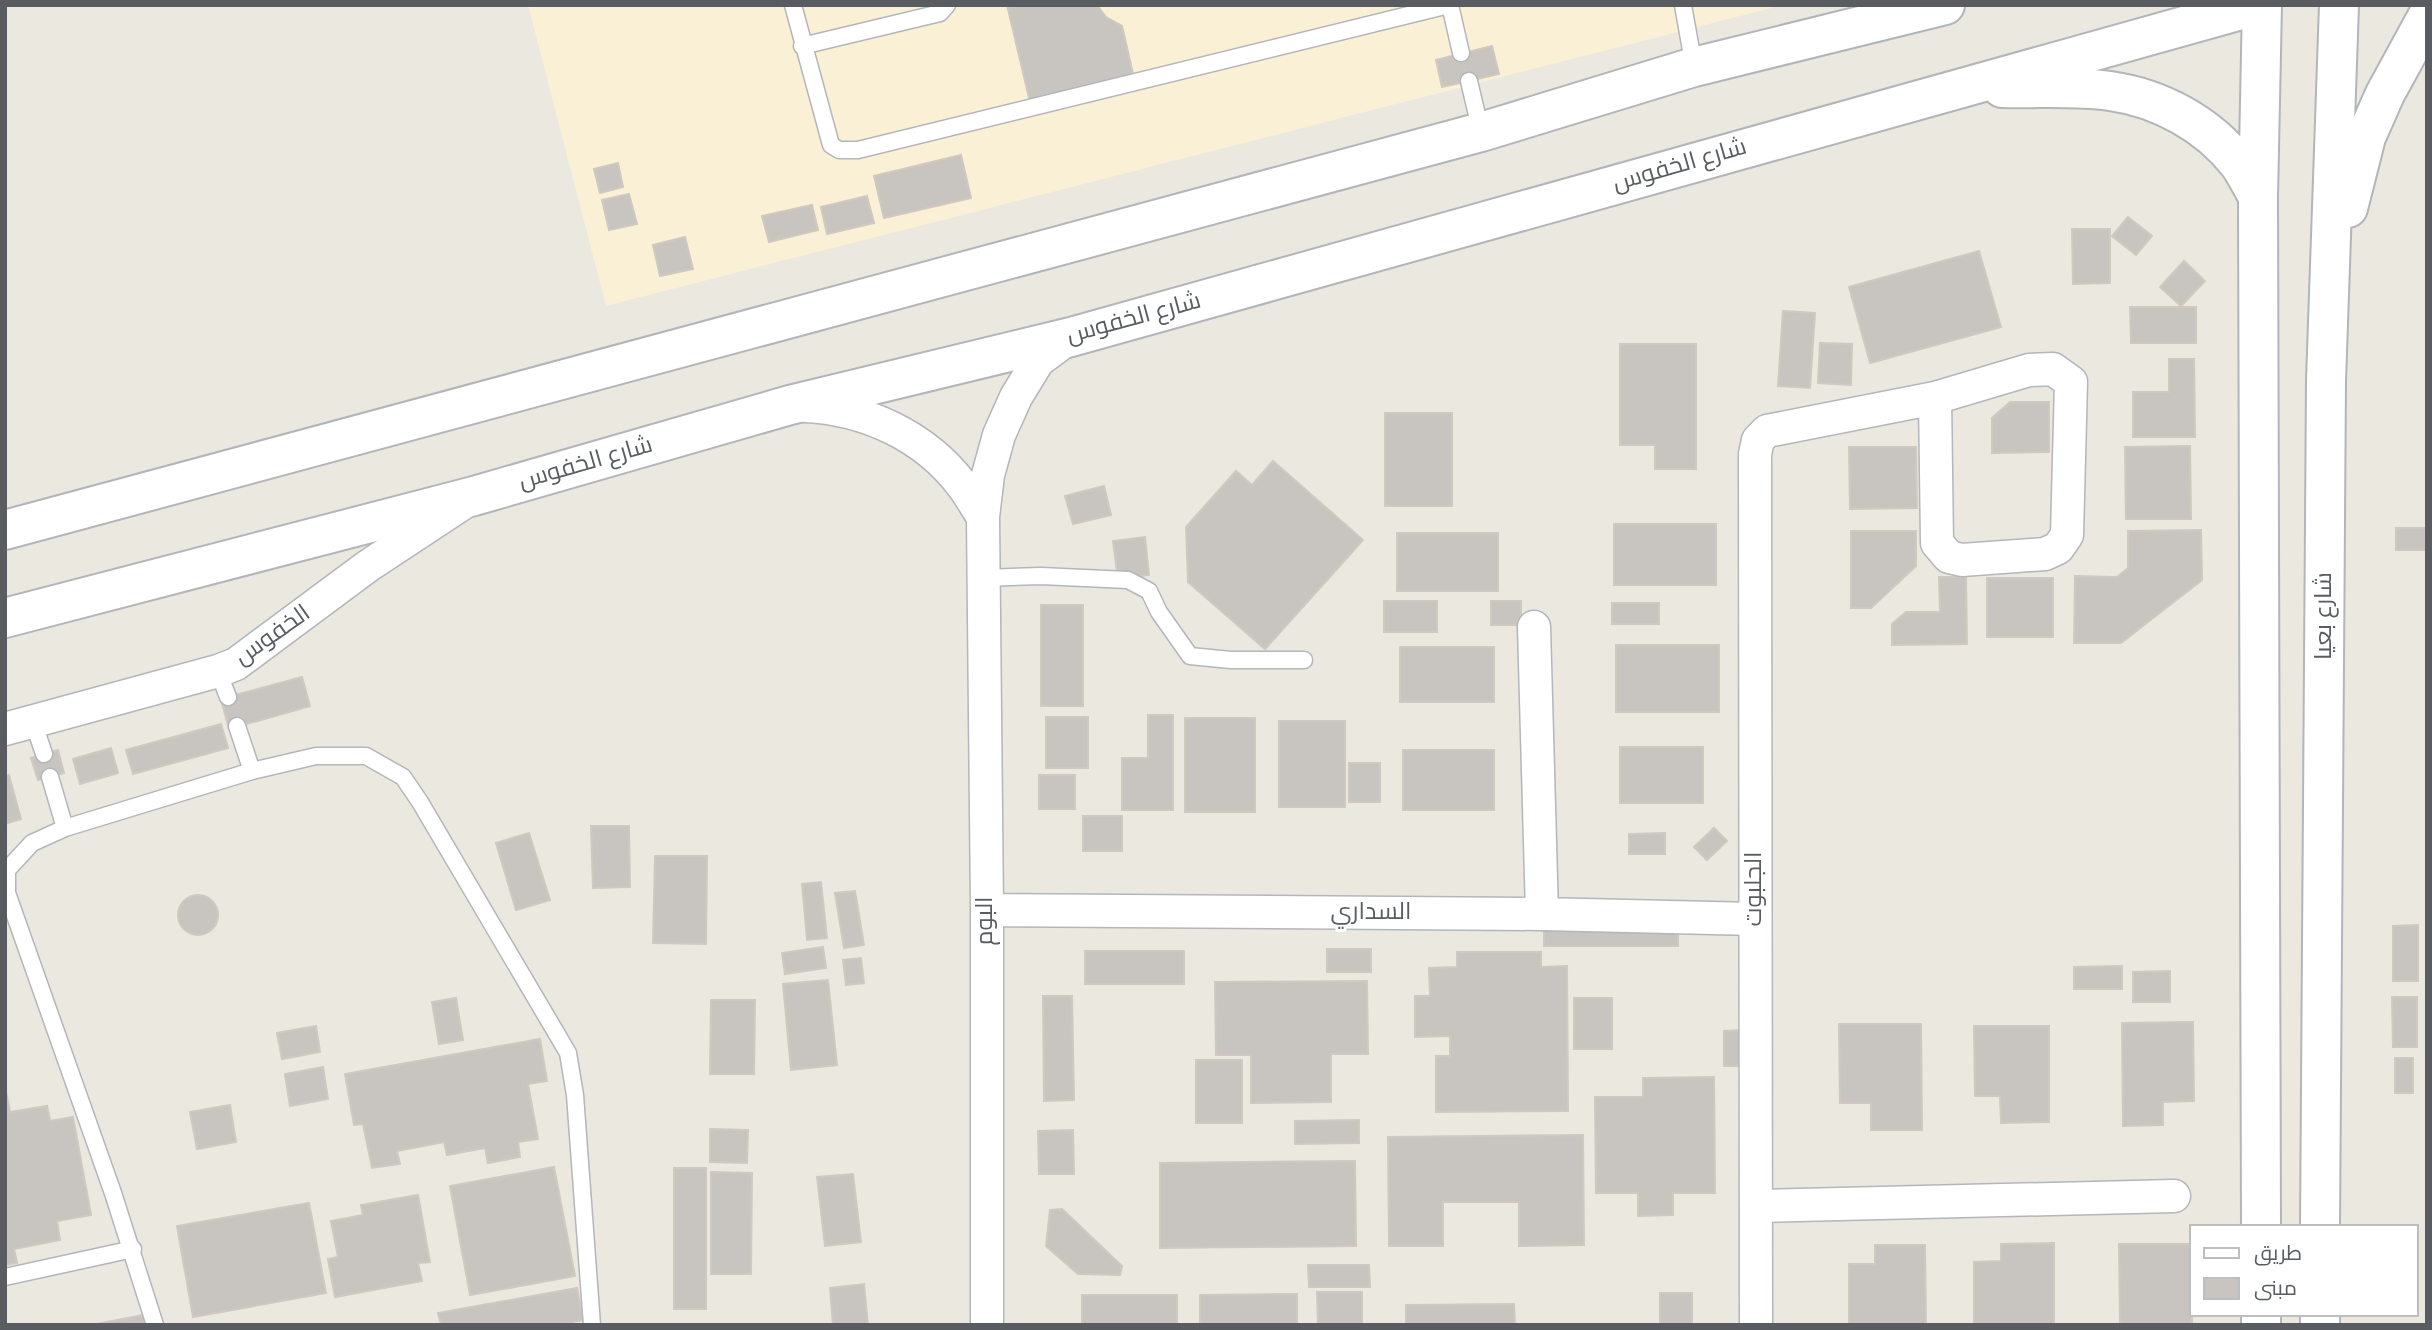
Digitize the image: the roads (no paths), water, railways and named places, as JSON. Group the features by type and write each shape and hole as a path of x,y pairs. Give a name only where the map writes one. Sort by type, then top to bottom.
{"street":[{"path":"5,530 1481,132 1694,67 1945,5"},
{"path":"2261,5 2258,197 2261,1225"},
{"name":"شارع الخفوس","path":"5,618 474,496 790,405 1071,337 2261,5"},
{"name":"شارع بعيا","path":"2320,1225 2326,381 2339,5"},
{"path":"2330,285 2366,137 2395,73 2427,17"},
{"path":"1958,88 2109,90 2146,99 2181,114 2213,136 2239,164 2258,197"},
{"name":"البوم","path":"987,1325 983,517 988,475 999,435 1016,397 1038,361 1071,337"},
{"path":"2053,369 2071,382 2067,535 2058,548 2045,554 1962,560 1949,557 1937,543 1934,398 2029,370 2053,369"},
{"name":"الجلبوت","path":"1756,1325 1755,454 1758,439 1766,430 1934,398"},
{"path":"790,405 829,407 867,416 903,432 934,455 962,484 983,517"},
{"name":"الخفوس","path":"19,725 223,684 236,664 368,566 474,496"},
{"path":"1534,627 1542,914"},
{"name":"السداري","path":"987,910 1542,914 1755,919"},
{"path":"1756,1206 2174,1196"}],"lane":[{"path":"793,5 831,145 839,150 858,150 1450,5 1461,53"},
{"path":"802,46 940,13 947,5"},
{"path":"1683,5 1694,67"},
{"path":"1469,81 1481,132"},
{"path":"983,578 1041,576 1128,580 1149,590 1159,612 1190,656 1231,660 1304,660"},
{"path":"19,725 44,754"},
{"path":"237,726 252,772"},
{"path":"155,1325 133,1249 7,893 7,870 32,843 65,828 252,772 316,756 366,756 402,777 420,802 568,1052 575,1095 593,1325"},
{"path":"50,777 65,828"},
{"path":"5,1277 133,1249"}]}
